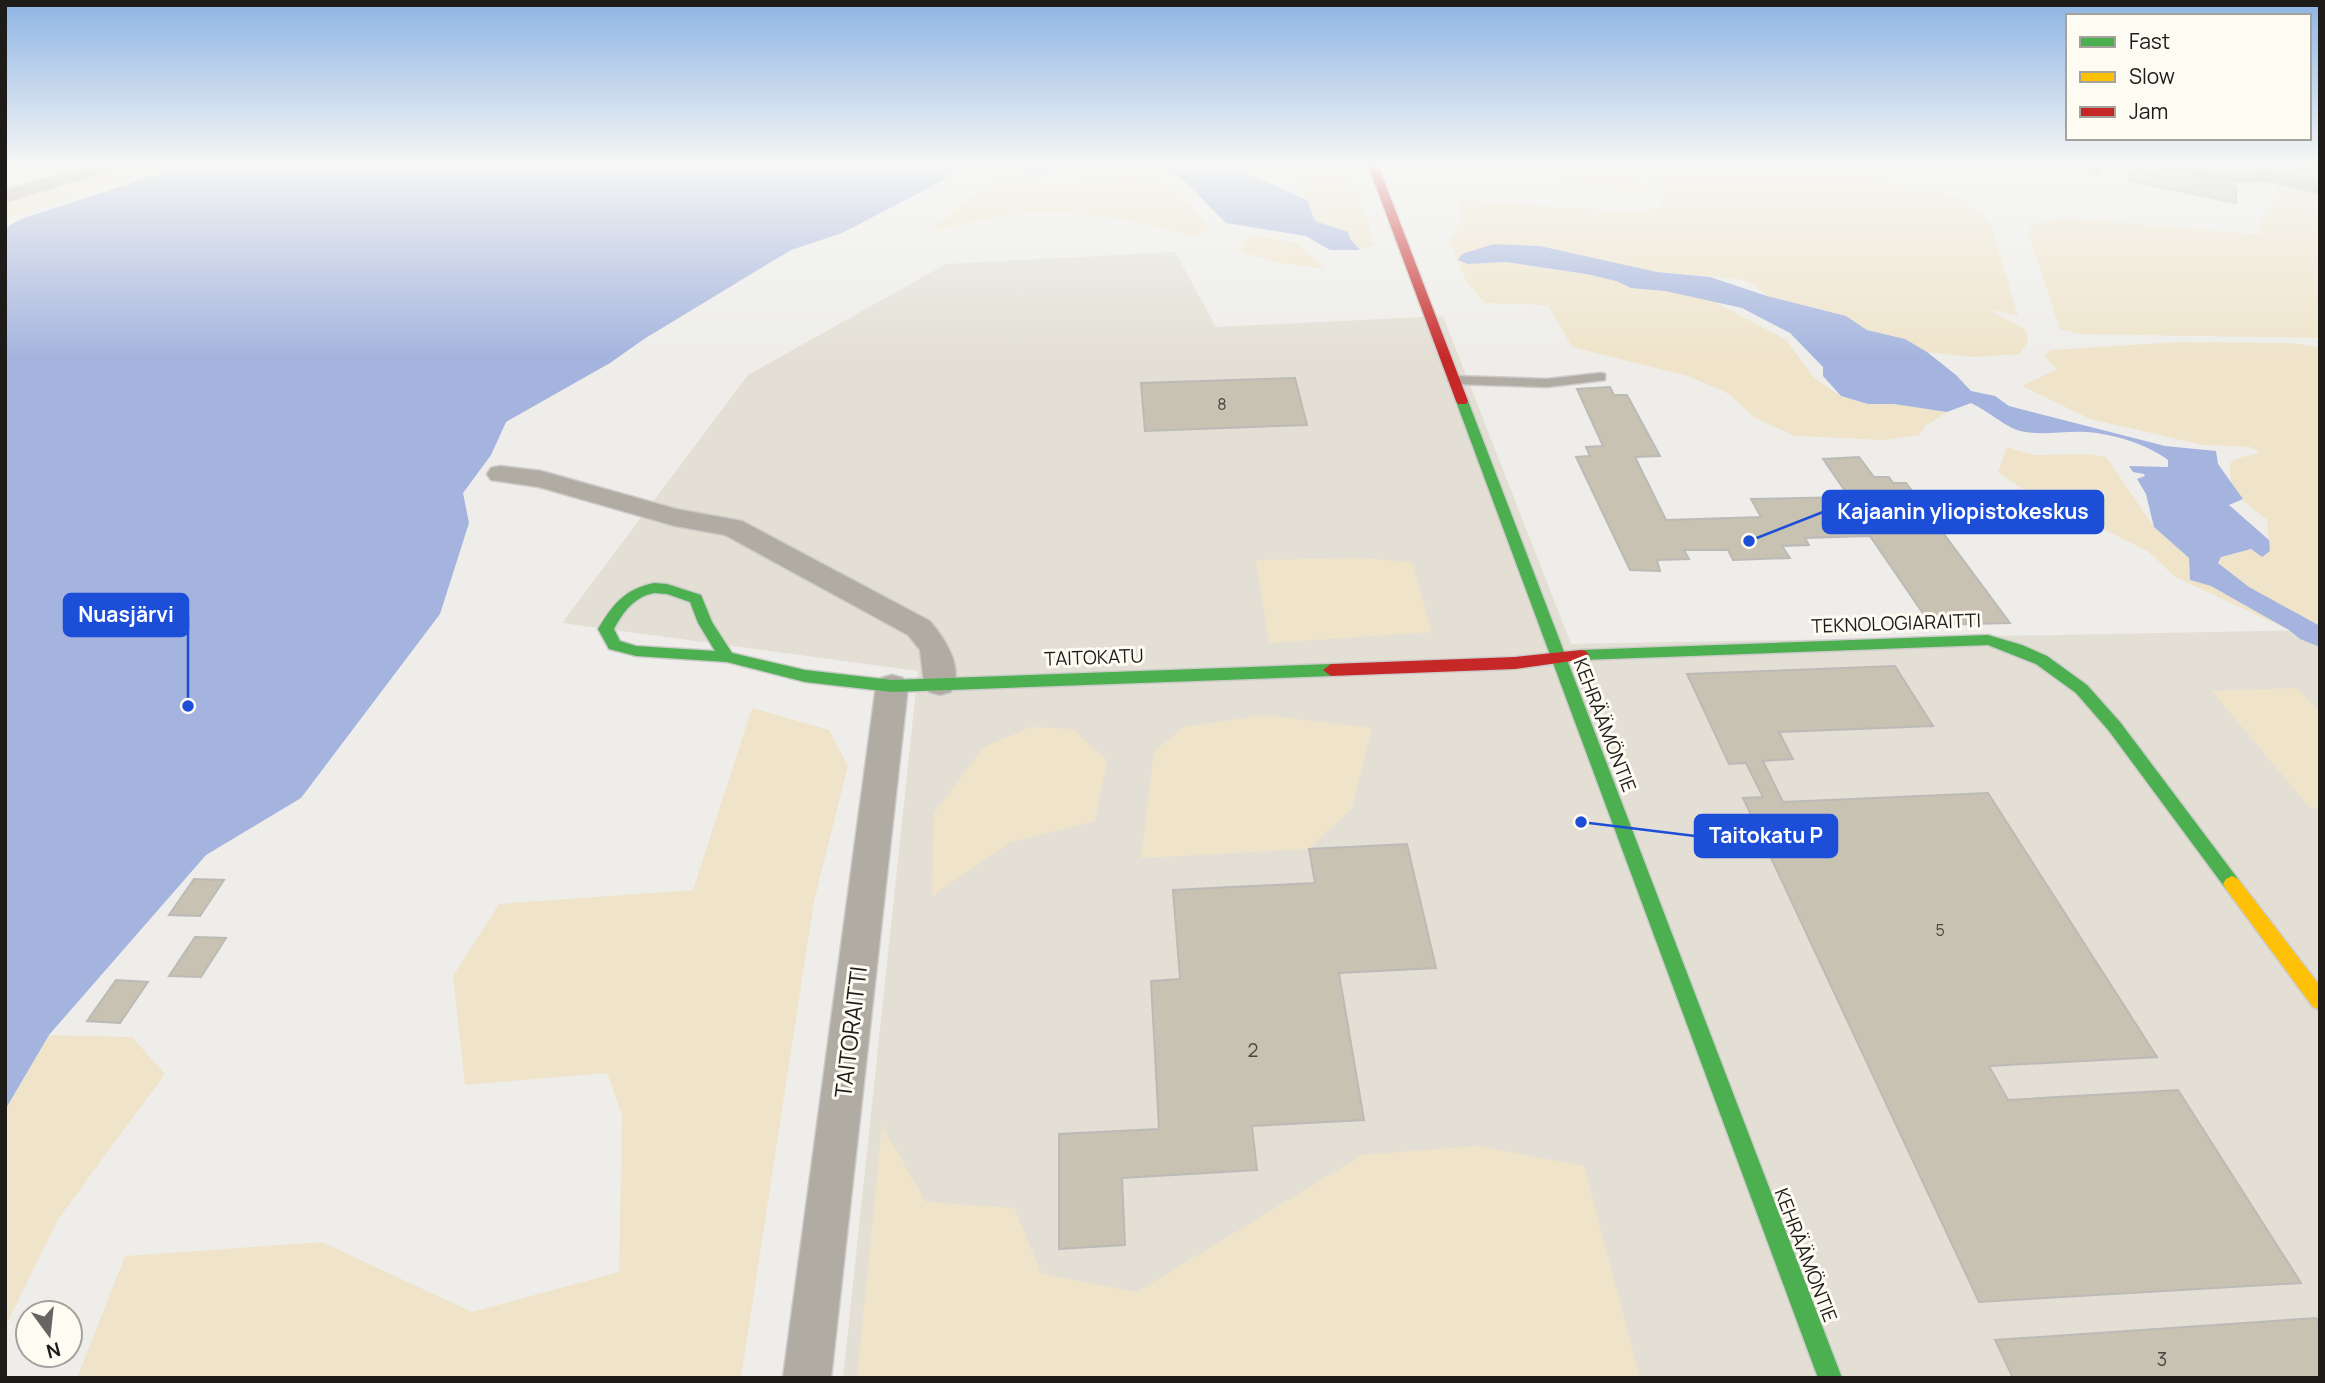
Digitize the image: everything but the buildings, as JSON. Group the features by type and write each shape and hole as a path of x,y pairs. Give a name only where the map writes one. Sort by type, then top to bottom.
{"street":[{"name":"KEHRÄÄMÖNTIE","path":"1397,230 1830,1378"},
{"path":"500,474 541,480 675,517 732,527 919,628 935,648 940,684"},
{"name":"TAITOKATU","path":"727,657 705,623 696,598 680,590 657,587 632,594 614,609 606,629 614,645 636,651 727,657 805,676 892,686 1515,663 1556,656"},
{"name":"TEKNOLOGIARAITTI","path":"1556,656 1988,640 2011,645 2039,656 2065,671 2092,697 2320,1002"},
{"name":"TAITORAITTI","path":"807,1378 892,686"}],"lane":[{"path":"1453,380 1601,377"}],"shaded area":[{"path":"1166,230 1209,230 1193,236"},
{"path":"1341,230 1370,230 1375,245 1360,250 1350,239 1348,232"},
{"path":"1456,230 1992,230 2018,316 1988,309 2026,330 2028,342 2019,354 1972,357 1927,352 1905,339 1867,330 1846,316 1767,296 1754,285 1740,279 1657,272 1540,246 1494,244 1468,264 1506,262 1586,274 1616,281 1631,288 1711,300 1786,340 1814,378 1841,396 1868,404 1894,404 1947,412 1925,426 1920,435 1884,440 1795,436 1755,418 1729,394 1688,376 1572,347 1548,305 1485,303 1466,281 1450,242"},
{"path":"2030,230 2201,230 2265,235 2258,230 2320,230 2320,338 2081,334 2060,329 2028,233"},
{"path":"1248,234 1297,243 1325,269 1276,263 1241,251"},
{"path":"1175,252 1216,327 1443,316 1571,644 2320,630 2320,1378 843,1378 918,671 562,623 748,375 946,264"},
{"path":"2177,342 2292,343 2320,347 2320,626 2249,587 2218,563 2221,557 2251,549 2262,557 2270,551 2267,520 2235,490 2230,474 2230,463 2237,458 2260,453 2250,447 2203,445 2090,419 2022,386 2057,369 2045,357 2050,350"},
{"path":"2007,447 2033,455 2087,454 2106,457 2154,527 2189,558 2190,580 2211,586 2289,630 2175,577 2149,552 2105,530 2062,516 1998,472"},
{"path":"1362,558 1412,562 1432,632 1269,643 1256,560"},
{"path":"2297,688 2320,713 2320,808 2310,808 2212,691"},
{"path":"752,708 829,730 848,766 814,901 741,1378 77,1378 81,1369 84,1369 84,1360 125,1256 322,1242 472,1312 619,1272 622,1115 607,1073 465,1085 453,976 499,904 693,890"},
{"path":"1263,715 1372,728 1352,808 1309,849 1141,858 1154,751 1184,727"},
{"path":"1031,727 1073,729 1107,761 1095,821 1011,842 932,896 934,813 984,747"},
{"path":"49,1035 132,1037 165,1074 59,1218 19,1299 14,1299 14,1309 5,1327 5,1110"},
{"path":"882,1126 926,1202 1014,1208 1042,1274 1137,1292 1362,1155 1478,1146 1584,1166 1640,1378 857,1378"}],"water":[{"path":"5,230 849,230 791,250 644,339 610,363 506,422 491,455 463,493 469,523 440,614 301,798 206,855 49,1035 5,1110"},
{"path":"1266,230 1341,230 1348,232 1350,239 1360,250 1330,250 1306,236"},
{"path":"1494,244 1540,246 1657,272 1710,277 1767,296 1846,316 1867,330 1905,339 1927,352 1971,391 1995,396 2009,406 2165,446 2216,451 2218,464 2243,499 2229,505 2269,540 2270,551 2262,557 2251,549 2221,557 2218,563 2249,587 2320,626 2320,647 2300,639 2289,630 2211,586 2190,580 2189,558 2154,527 2146,494 2137,479 2145,476 2133,472 2129,466 2168,467 2168,460 2150,449 2097,433 2034,433 2017,430 1971,403 1947,412 1894,404 1868,404 1841,396 1823,376 1823,367 1790,333 1742,308 1665,291 1631,288 1616,281 1586,274 1506,262 1468,264 1458,260 1462,254"}],"traffic: fast":[{"path":"1462,401 1830,1378"},
{"path":"727,657 705,623 696,599 667,589 654,588 632,595 623,603 606,629 614,645 636,651 727,657 805,676 892,686 1331,670"},
{"path":"1581,655 1988,640 2017,649 2042,660 2082,689 2115,727 2232,884"}],"traffic: slow":[{"path":"2232,884 2320,1001"}],"traffic: jam":[{"path":"1397,230 1462,401"},
{"path":"1331,670 1515,663 1581,655"}],"place":[{"name":"Kajaanin yliopistokeskus","path":"1749,541"},
{"name":"Nuasjärvi","path":"188,706"},
{"name":"Taitokatu P","path":"1581,822"}]}
